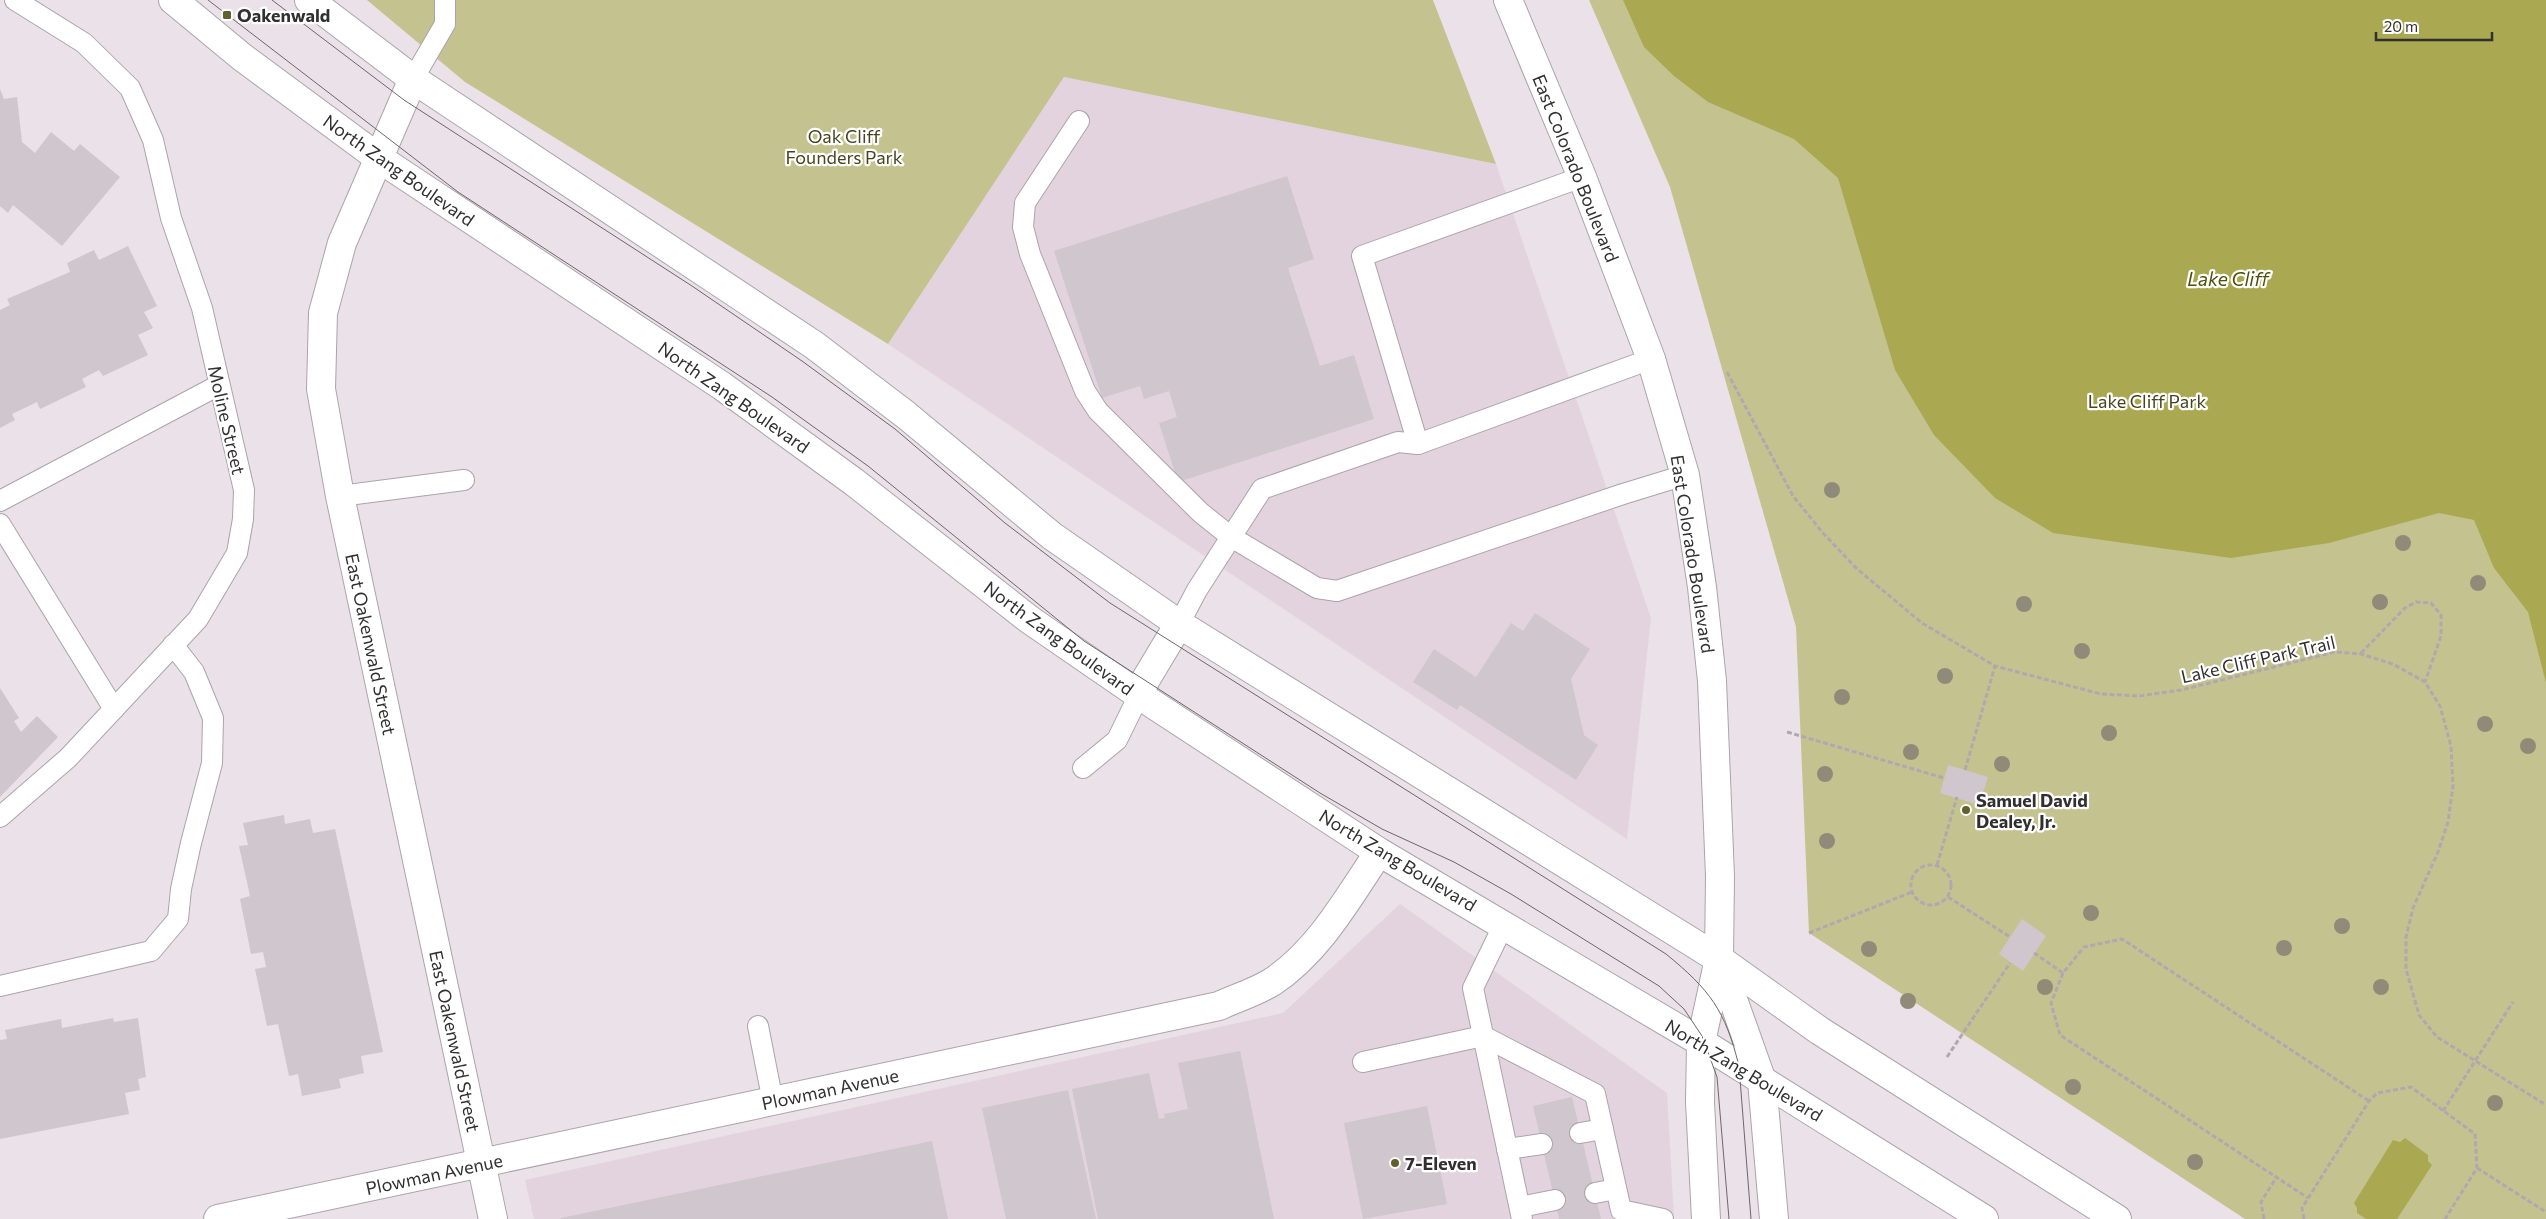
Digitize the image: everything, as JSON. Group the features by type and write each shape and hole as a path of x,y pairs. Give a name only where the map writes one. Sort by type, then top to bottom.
{"main road":[{"name":"North Zang Boulevard","path":"173,0 242,57 380,160 722,386 854,482 1030,620 1139,695 1379,852 1504,924 1701,1042 1984,1219"},
{"path":"309,0 413,79 814,345 906,415 1052,536 1179,624 1719,959 1820,1031 2117,1219"},
{"name":"East Colorado Boulevard","path":"1508,0 1582,176 1651,359 1685,475 1702,587 1712,681 1720,876 1719,959 1701,1042 1700,1102 1705,1219"},
{"name":"East Oakenwald Street","path":"413,79 380,160 342,243 323,313 321,389 340,496 493,1219"},
{"path":"1139,695 1146,679 1179,624"},
{"name":"Plowman Avenue","path":"218,1219 1219,1006 1271,982 1301,958 1327,928 1379,852"},
{"name":"East Colorado Boulevard","path":"1719,959 1762,1081 1774,1219"}],"lane":[{"name":"Moline Street","path":"0,817 68,758 198,619 237,553 243,519 244,490 202,308 171,218 153,140 130,88 84,43 15,0"},
{"path":"413,79 446,24 444,0"},
{"path":"1079,121 1025,203 1024,226 1030,254 1085,391 1098,411 1201,513 1231,537 1317,588 1337,591 1622,494 1685,475"},
{"path":"1418,444 1362,256 1582,176"},
{"path":"1179,624 1262,489 1398,442 1418,444 1651,359"},
{"path":"0,501 219,385"},
{"path":"340,496 464,480"},
{"path":"0,524 114,709"},
{"path":"0,986 151,951 178,919 181,889 191,843 212,763 214,718 194,672 174,645"},
{"path":"1083,768 1117,740 1139,695"},
{"path":"1504,924 1473,988 1521,1213 1555,1200"},
{"path":"758,1026 773,1102"},
{"path":"1363,1062 1483,1036 1595,1094 1616,1189 1619,1214 1663,1219"},
{"path":"1580,1133 1603,1129"},
{"path":"1507,1149 1542,1144"},
{"path":"1595,1193 1616,1189"}],"path":[{"name":"Lake Cliff Park Trail","path":"1728,372 1794,496 1823,533 1856,568 1922,623 1995,666 2101,694 2139,696 2181,690 2334,652 2360,654 2393,664 2425,682 2440,706 2451,746 2454,786 2448,822 2438,852 2413,908 2406,936 2406,969 2420,1015 2438,1037 2546,1105"},
{"path":"2360,654 2405,608 2416,602 2431,603 2441,615 2441,636 2425,682"},
{"path":"1965,770 1995,666"},
{"path":"1787,732 1944,778"},
{"path":"1937,865 1957,798"},
{"path":"1937,865 1948,873 1952,884 1948,897 1944,901 1932,906 1920,902 1912,892 1911,880 1918,869 1937,865"},
{"path":"1809,933 1912,892"},
{"path":"1948,897 2010,938"},
{"path":"2308,1198 2060,1035 2051,1003 2063,972 2084,947 2122,939 2369,1101"},
{"path":"2034,953 2063,972"},
{"path":"1946,1057 2010,963"},
{"path":"2443,1111 2513,1002"},
{"path":"2304,1219 2302,1208 2369,1101 2377,1093 2411,1088 2475,1134 2477,1168 2445,1219"},
{"path":"2477,1168 2546,1212"},
{"path":"2264,1219 2261,1202 2276,1178"}],"shaded area":[{"path":"1064,77 1496,164 1651,618 1627,839 888,344"},
{"path":"1400,904 1667,1093 1674,1219 534,1219 525,1180 1283,1013"}],"green space":[{"name":"Oak Cliff Founders Park","path":"367,0 1433,0 1496,164 1064,77 888,344 465,82"},
{"name":"Lake Cliff Park","path":"1589,0 2546,0 2546,1219 2245,1219 1809,933 1796,627 1670,187"}],"water":[{"name":"Lake Cliff","path":"1623,0 2546,0 2546,683 2528,612 2494,568 2474,520 2439,513 2329,543 2231,558 2053,533 1995,498 1934,435 1895,370 1838,178 1794,139 1708,102 1674,76 1644,47"},
{"path":"2405,1138 2428,1155 2428,1161 2432,1165 2397,1219 2366,1219 2357,1213 2354,1203 2393,1140 2400,1142"}],"building":[{"path":"0,89 4,99 17,97 22,142 35,153 51,132 74,151 80,144 120,177 62,246 13,205 8,213 0,206"},
{"path":"1287,176 1314,259 1288,268 1320,366 1354,355 1374,419 1178,482 1159,423 1177,417 1169,391 1144,399 1140,386 1102,398 1054,251"},
{"path":"128,246 157,306 144,312 153,328 138,335 148,355 103,376 99,370 82,379 86,387 40,409 37,402 12,414 15,420 0,428 0,310 10,305 7,299 70,272 67,263 94,250 99,260"},
{"path":"1535,613 1590,649 1571,679 1584,735 1598,745 1576,780 1460,705 1457,710 1413,682 1434,649 1476,677 1511,623 1523,631"},
{"path":"0,688 19,718 14,721 21,732 37,716 58,737 0,797"},
{"path":"1948,765 1988,777 1979,805 1940,793"},
{"path":"284,815 285,824 310,819 313,833 335,829 383,1052 361,1056 364,1073 339,1079 341,1088 302,1096 298,1074 289,1076 278,1024 267,1026 255,969 266,967 263,952 251,954 240,899 250,896 239,846 248,845 243,823"},
{"path":"2022,919 2046,936 2023,971 1999,954"},
{"path":"113,1018 114,1022 138,1018 146,1077 138,1079 140,1090 125,1093 129,1114 0,1139 0,1040 7,1039 5,1030 61,1019 62,1028"},
{"path":"1240,1051 1274,1219 1098,1219 1072,1089 1149,1073 1159,1119 1165,1118 1164,1114 1188,1109 1178,1063"},
{"path":"1068,1090 1096,1219 1006,1219 982,1108"},
{"path":"1572,1097 1601,1219 1559,1219 1533,1106"},
{"name":"7-Eleven","path":"1427,1106 1447,1204 1363,1219 1344,1123"},
{"path":"932,1141 948,1219 561,1219 561,1218"}],"tram line":[{"path":"208,0 458,192 772,397 868,466 1084,641 1320,793 1382,829 1454,862 1511,894 1659,986 1684,1009 1702,1036 1717,1077 1729,1219"},
{"path":"272,0 404,100 692,286 802,361 895,429 1005,523 1110,603 1666,954 1694,979 1714,1002 1734,1047 1739,1066 1751,1219"}],"place":[{"name":"Oakenwald","path":"227,15"},
{"name":"Samuel David Dealey, Jr.","path":"1966,810"},
{"name":"7-Eleven","path":"1395,1163"}]}
